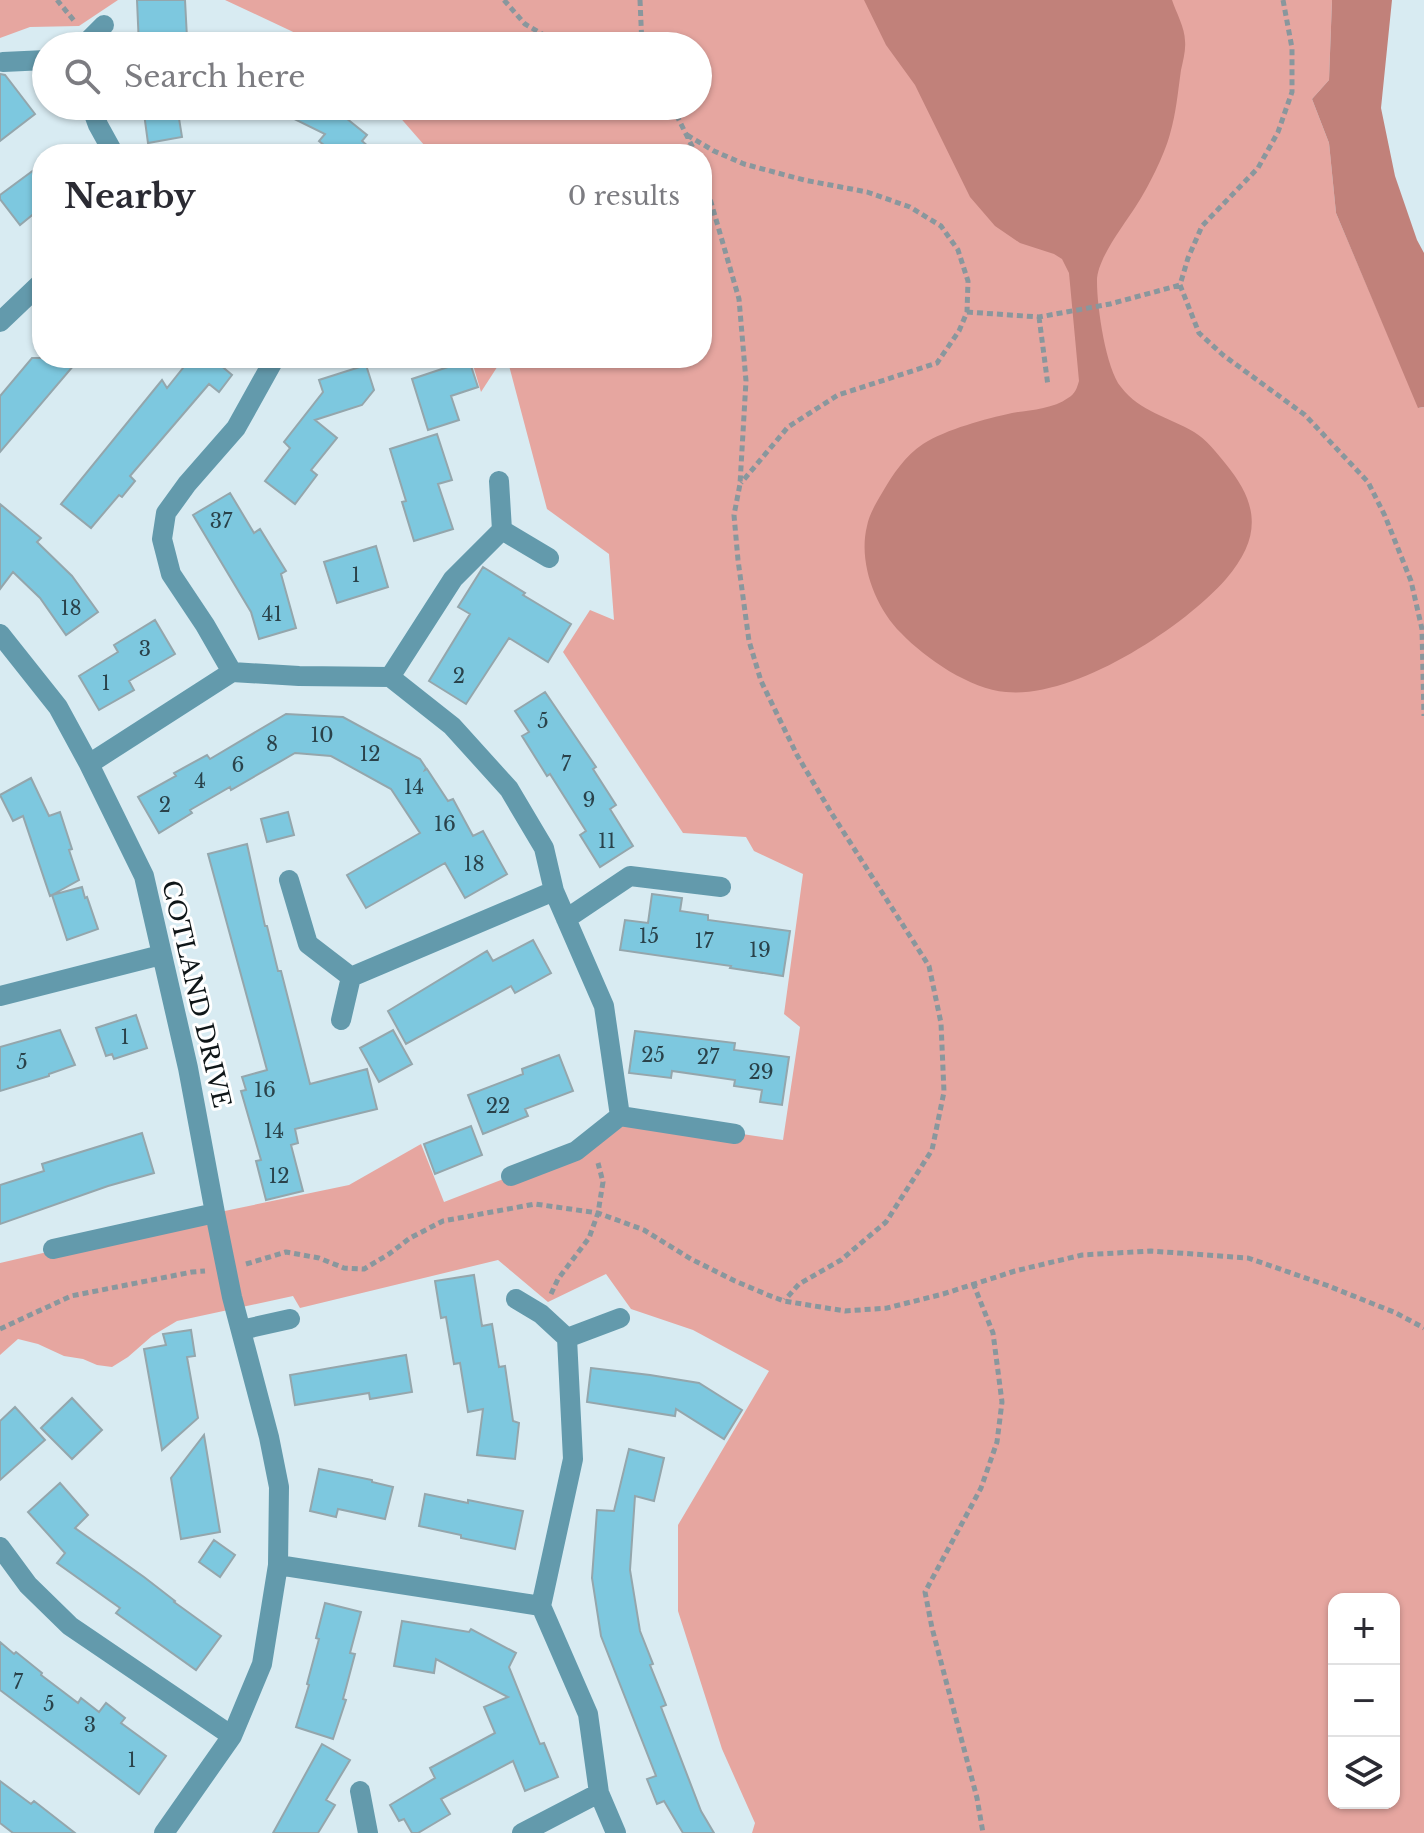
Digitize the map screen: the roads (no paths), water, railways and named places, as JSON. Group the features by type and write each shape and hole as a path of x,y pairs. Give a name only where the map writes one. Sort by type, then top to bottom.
{"street":[{"path":"97,32 104,25"},
{"path":"3,62 32,61"},
{"path":"96,120 108,144"},
{"path":"0,322 32,292"},
{"path":"232,672 171,574 162,539 166,513 236,428 269,368"},
{"path":"390,677 453,579 502,530 499,481"},
{"path":"502,530 549,558"},
{"name":"COTLAND DRIVE","path":"0,634 58,707 144,876 188,1068 232,1297 279,1487 278,1565 262,1664 232,1736 164,1833"},
{"path":"89,764 232,672 390,677 452,726 509,789 544,848 554,891 604,1006 620,1116"},
{"path":"566,919 630,876 721,887"},
{"path":"289,880 308,944 351,977"},
{"path":"351,977 554,891"},
{"path":"0,996 161,955"},
{"path":"341,1020 351,977"},
{"path":"511,1176 584,1145 620,1116 735,1134"},
{"path":"53,1249 215,1213"},
{"path":"516,1299 541,1314 567,1338 573,1459 541,1606 588,1714 599,1793 616,1833"},
{"path":"567,1338 620,1318"},
{"path":"241,1330 290,1319"},
{"path":"0,1547 28,1585 70,1626 232,1736"},
{"path":"278,1565 541,1606"},
{"path":"360,1791 368,1833"},
{"path":"522,1833 599,1793"}]}
